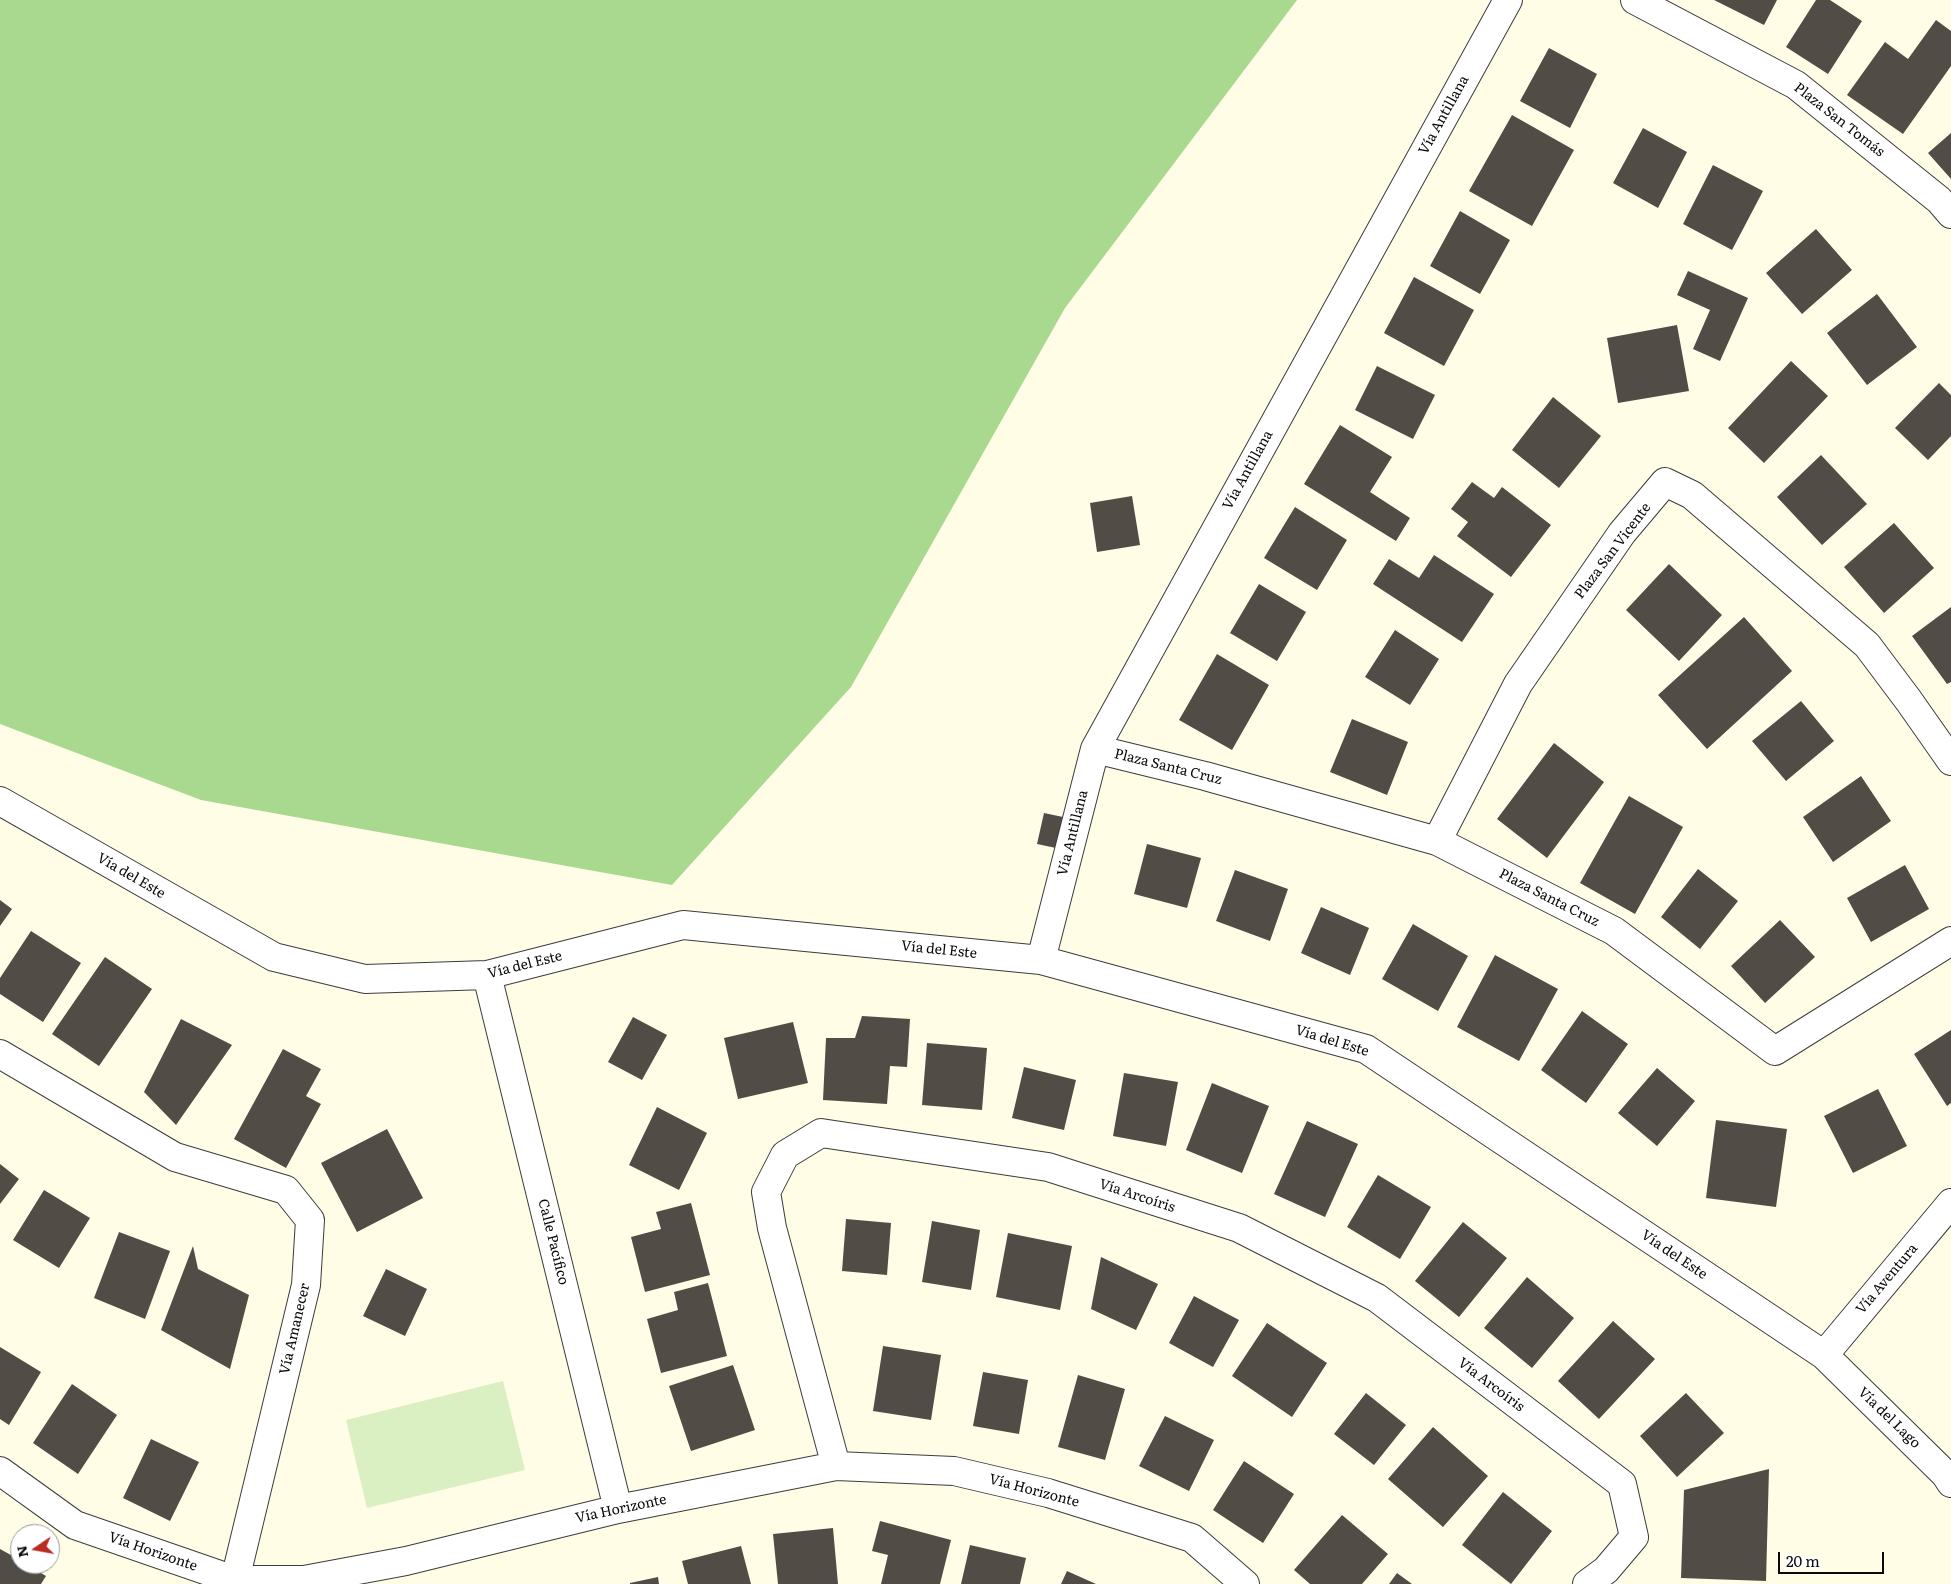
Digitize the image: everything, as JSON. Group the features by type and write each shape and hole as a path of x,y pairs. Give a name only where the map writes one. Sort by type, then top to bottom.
{"street":[{"name":"Vía Antillana","path":"1041,960 1095,748 1508,0"},
{"name":"Plaza San Tomás","path":"1635,0 1796,85 1939,200 1951,214"},
{"name":"Plaza San Vicente","path":"1437,841 1518,684 1622,533 1665,482 1692,495 1867,645 1951,761"},
{"name":"Plaza Santa Cruz","path":"1095,748 1204,776 1437,841 1614,931 1775,1051 1951,942"},
{"name":"Vía del Este","path":"0,801 274,957 365,979 487,975 683,924 1041,960 1366,1049 1824,1355"},
{"name":"Calle Pacífico","path":"487,975 618,1509"},
{"name":"Vía Amanecer","path":"0,1054 175,1157 286,1190 310,1220 306,1285 234,1582"},
{"name":"Vía Arcoíris","path":"836,1466 772,1228 766,1192 784,1155 821,1133 1048,1167 1239,1228 1377,1298 1622,1484 1634,1537 1606,1570 1588,1584"},
{"name":"Vía Aventura","path":"1824,1355 1951,1203"},
{"name":"Vía del Lago","path":"1824,1355 1945,1474 1951,1483"},
{"name":"Vía Horizonte","path":"0,1472 75,1525 234,1582 304,1580 406,1561 618,1509 836,1466 954,1470 1048,1493 1192,1538 1245,1584"}],"green space":[{"path":"0,0 1297,0 1065,308 851,687 672,885 201,800 0,724"},
{"path":"503,1381 525,1470 367,1508 346,1420"}],"building":[{"path":"1714,0 1777,0 1764,25"},
{"path":"1816,0 1830,0 1862,21 1828,74 1786,47"},
{"path":"1936,20 1951,31 1951,66 1903,134 1847,95 1885,42 1908,59"},
{"path":"1549,48 1597,74 1570,128 1520,101"},
{"path":"1512,115 1574,150 1532,226 1469,191"},
{"path":"1643,128 1687,152 1658,208 1613,183"},
{"path":"1951,133 1951,179 1928,153"},
{"path":"1713,165 1763,191 1732,250 1683,224"},
{"path":"1460,211 1510,240 1480,294 1430,266"},
{"path":"1816,229 1852,270 1802,314 1766,273"},
{"path":"1688,271 1748,298 1720,361 1693,349 1710,310 1677,295"},
{"path":"1414,277 1474,310 1444,366 1384,333"},
{"path":"1877,294 1917,347 1867,385 1827,333"},
{"path":"1677,325 1689,391 1618,403 1607,338"},
{"path":"1791,361 1828,396 1764,463 1728,428"},
{"path":"1377,366 1435,395 1413,439 1355,410"},
{"path":"1939,383 1951,395 1951,436 1928,460 1895,428"},
{"path":"1553,397 1601,436 1559,488 1512,450"},
{"path":"1340,425 1392,457 1370,492 1410,518 1396,541 1304,484"},
{"path":"1821,455 1867,504 1822,545 1777,497"},
{"path":"1472,482 1494,498 1502,487 1551,525 1511,577 1457,536 1468,522 1451,509"},
{"path":"1132,496 1140,545 1097,552 1090,503"},
{"path":"1295,507 1347,540 1317,590 1264,558"},
{"path":"1894,523 1934,568 1884,613 1844,567"},
{"path":"1434,555 1494,594 1462,642 1373,584 1389,559 1419,578"},
{"path":"1669,564 1722,615 1679,661 1626,610"},
{"path":"1259,584 1306,612 1277,661 1230,633"},
{"path":"1951,607 1951,682 1947,684 1912,636"},
{"path":"1744,617 1792,671 1707,749 1658,695"},
{"path":"1395,630 1439,659 1410,705 1365,677"},
{"path":"1217,654 1269,685 1232,750 1179,720"},
{"path":"1801,701 1834,741 1786,781 1752,741"},
{"path":"1352,719 1408,742 1387,795 1330,772"},
{"path":"1554,743 1604,782 1547,858 1497,819"},
{"path":"1861,776 1891,821 1833,862 1803,817"},
{"path":"1629,796 1683,827 1635,914 1580,883"},
{"path":"1044,813 1063,817 1056,848 1037,844"},
{"path":"1147,844 1201,858 1187,908 1134,894"},
{"path":"1905,865 1929,909 1871,942 1847,898"},
{"path":"1698,869 1738,901 1700,949 1661,917"},
{"path":"1235,870 1288,889 1270,941 1216,921"},
{"path":"0,900 12,909 0,926"},
{"path":"1321,907 1369,928 1350,975 1301,953"},
{"path":"1780,920 1815,957 1765,1003 1731,966"},
{"path":"1413,924 1468,956 1438,1011 1382,979"},
{"path":"31,931 81,963 43,1022 0,994 0,978"},
{"path":"1495,955 1558,989 1519,1061 1457,1027"},
{"path":"105,957 152,989 99,1066 52,1034"},
{"path":"1582,1011 1628,1044 1586,1103 1541,1070"},
{"path":"862,1016 910,1019 907,1067 890,1066 887,1104 823,1100 826,1038 855,1038"},
{"path":"633,1017 667,1035 642,1080 608,1062"},
{"path":"181,1019 232,1045 176,1125 144,1092"},
{"path":"793,1022 808,1083 738,1099 724,1038"},
{"path":"1951,1030 1951,1103 1947,1106 1914,1054"},
{"path":"927,1043 987,1048 982,1110 922,1105"},
{"path":"283,1049 321,1069 306,1096 321,1104 286,1168 234,1139"},
{"path":"1024,1067 1076,1080 1064,1130 1012,1118"},
{"path":"1657,1068 1695,1101 1657,1146 1618,1113"},
{"path":"1124,1073 1178,1082 1166,1146 1113,1136"},
{"path":"1212,1083 1269,1106 1242,1173 1186,1150"},
{"path":"1878,1089 1907,1146 1853,1173 1824,1116"},
{"path":"657,1107 707,1133 679,1190 629,1165"},
{"path":"1716,1120 1787,1129 1776,1207 1706,1198"},
{"path":"1307,1121 1358,1144 1325,1217 1274,1194"},
{"path":"387,1129 423,1198 357,1232 321,1163"},
{"path":"0,1164 19,1179 0,1204"},
{"path":"1378,1175 1431,1207 1400,1259 1347,1227"},
{"path":"44,1190 90,1218 59,1268 13,1240"},
{"path":"691,1203 710,1275 645,1292 631,1237 661,1229 656,1212"},
{"path":"846,1219 891,1223 887,1275 842,1271"},
{"path":"932,1221 980,1230 971,1290 922,1282"},
{"path":"1463,1222 1507,1258 1459,1317 1415,1281"},
{"path":"119,1232 170,1251 145,1319 94,1298"},
{"path":"1008,1233 1072,1246 1060,1310 996,1297"},
{"path":"193,1246 198,1269 249,1295 230,1369 161,1330"},
{"path":"1101,1257 1158,1284 1136,1330 1091,1309"},
{"path":"386,1269 427,1289 405,1336 363,1316"},
{"path":"1527,1277 1574,1318 1532,1368 1484,1328"},
{"path":"708,1283 727,1356 661,1373 647,1319 678,1310 674,1292"},
{"path":"1194,1296 1239,1320 1213,1367 1169,1343"},
{"path":"1613,1321 1655,1359 1599,1419 1558,1381"},
{"path":"1267,1323 1327,1363 1292,1417 1232,1376"},
{"path":"883,1346 941,1355 931,1420 873,1411"},
{"path":"0,1347 41,1372 9,1425 0,1419"},
{"path":"733,1365 755,1430 691,1451 669,1386"},
{"path":"983,1372 1028,1380 1019,1434 973,1426"},
{"path":"1078,1375 1125,1389 1105,1460 1058,1447"},
{"path":"72,1384 117,1415 78,1474 33,1443"},
{"path":"1366,1393 1406,1425 1374,1465 1334,1434"},
{"path":"1686,1393 1724,1433 1677,1477 1640,1436"},
{"path":"1165,1416 1214,1440 1189,1491 1139,1466"},
{"path":"1433,1427 1488,1476 1443,1527 1388,1479"},
{"path":"151,1439 199,1462 170,1521 123,1498"},
{"path":"1244,1461 1294,1494 1263,1543 1213,1510"},
{"path":"1769,1469 1766,1581 1681,1578 1684,1490"},
{"path":"1503,1492 1552,1531 1511,1584 1462,1545"},
{"path":"1342,1515 1388,1554 1362,1584 1310,1584 1294,1570"},
{"path":"880,1521 951,1540 940,1584 881,1584 888,1555 872,1551"},
{"path":"833,1528 838,1584 778,1584 773,1534"},
{"path":"970,1545 1026,1558 1020,1584 961,1584"},
{"path":"741,1546 751,1584 688,1584 682,1561"},
{"path":"0,1549 10,1554 10,1574 43,1574 46,1576 41,1584 0,1584"},
{"path":"1067,1571 1096,1584 1061,1584"},
{"path":"1397,1573 1412,1584 1389,1584"},
{"path":"658,1577 659,1584 630,1584 630,1583"}]}
